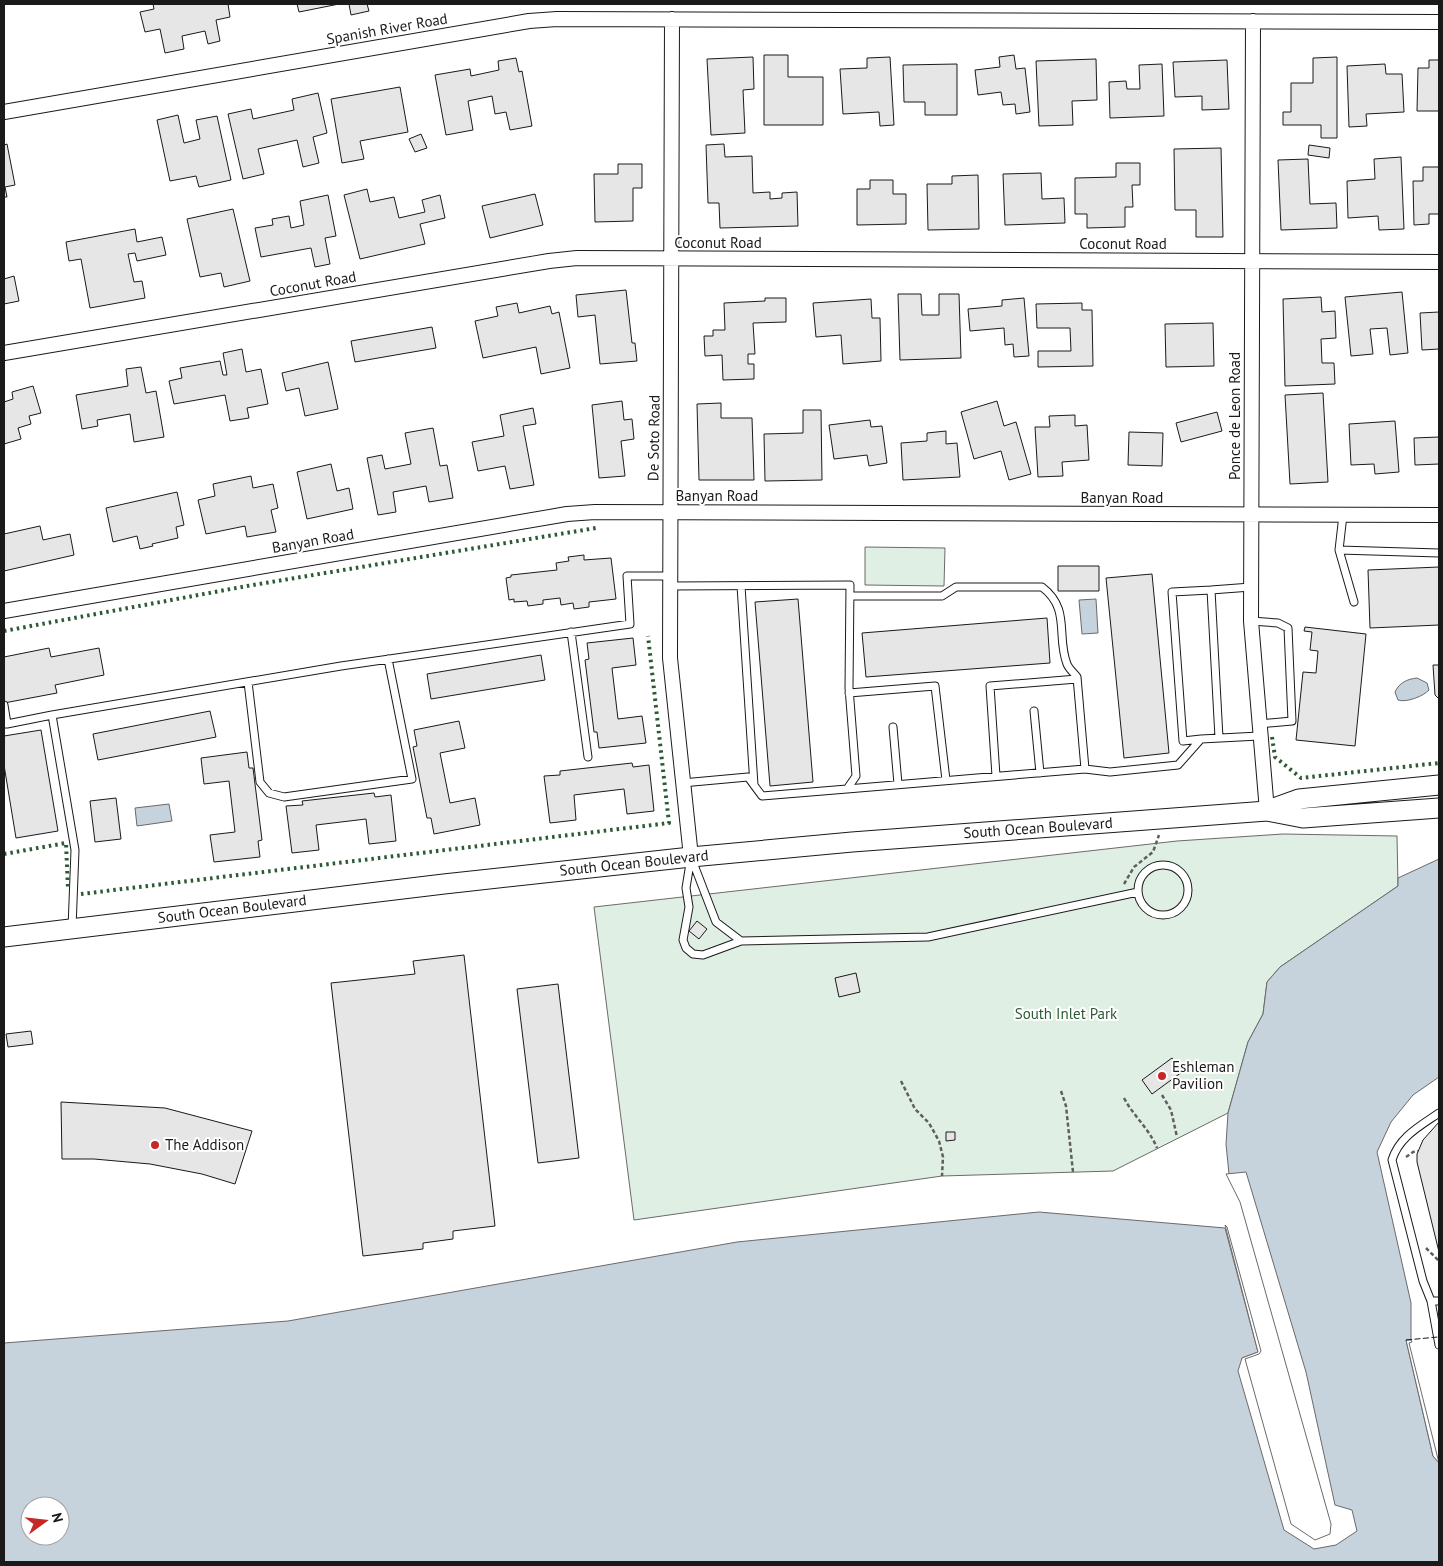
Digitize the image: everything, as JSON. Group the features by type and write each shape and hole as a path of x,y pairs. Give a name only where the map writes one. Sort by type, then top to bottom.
{"main road":[{"name":"South Ocean Boulevard","path":"1267,811 1300,799 1439,785"},
{"name":"South Ocean Boulevard","path":"4,937 438,884 852,842 1267,811 1303,818 1439,808"}],"street":[{"name":"Spanish River Road","path":"4,112 529,21 672,19 1439,22"},
{"name":"De Soto Road","path":"672,19 669,581 671,675 691,857"},
{"name":"Ponce de Leon Road","path":"1253,21 1251,621 1267,811"},
{"name":"Coconut Road","path":"4,353 549,261 670,259 1439,262"},
{"name":"Banyan Road","path":"4,611 567,514 594,512 1439,515"}],"lane":[{"path":"1342,515 1339,550 1354,602"},
{"path":"1339,550 1439,553"},
{"path":"4,705 5,724 388,659 630,624 627,576 741,586 850,584 849,693 856,776 847,788"},
{"path":"741,586 754,786"},
{"path":"850,596 942,596 956,587 1042,587 1053,596 1060,612 1067,665 1077,679 1085,769"},
{"path":"1251,587 1172,592 1183,741 1219,738 1292,721 1288,628 1278,623 1251,621"},
{"path":"1211,590 1219,738"},
{"path":"571,632 588,757"},
{"path":"248,682 260,782 269,793 284,797 412,779 388,659"},
{"path":"996,776 990,686 1077,679"},
{"path":"849,693 935,686 946,780"},
{"path":"1034,712 1040,773"},
{"path":"52,715 75,850 72,929"},
{"path":"893,727 898,784"},
{"path":"682,784 748,777 762,796 1085,769 1110,772 1178,765 1201,739"},
{"path":"691,857 716,922 741,941"},
{"path":"691,857 686,888 688,912 682,940 686,948 693,954 703,955 741,941 928,937 960,932 1118,894 1138,892"},
{"path":"1158,866 1176,869 1188,885 1188,896 1184,905 1176,912 1166,916 1156,915 1147,910 1140,902 1138,892 1139,881 1144,874 1158,866"},
{"path":"1439,1113 1402,1140 1396,1148 1392,1160 1422,1281 1435,1301 1439,1345"}],"path":[{"path":"1118,894 1134,867 1153,852 1162,819"},
{"path":"901,1081 915,1109 928,1123 939,1141 942,1157 942,1176"},
{"path":"1061,1091 1066,1106 1073,1172"},
{"path":"1162,1095 1170,1110 1177,1137"},
{"path":"1124,1098 1138,1120 1148,1128 1157,1148"},
{"path":"1404,1159 1410,1153 1418,1151"},
{"path":"1424,1239 1426,1248 1439,1261"}],"green space":[{"path":"865,547 945,548 944,586 865,585"},
{"name":"South Inlet Park","path":"1283,834 1397,836 1398,886 1280,967 1267,982 1263,1014 1248,1042 1228,1113 1113,1171 942,1176 634,1220 594,907 1177,841"}],"shaded area":[{"path":"1096,599 1098,633 1082,634 1079,600"},
{"path":"1417,678 1427,683 1429,690 1423,695 1406,701 1398,700 1395,692 1399,686 1407,680"},
{"path":"169,804 172,821 137,826 135,808"},
{"path":"1439,859 1439,1077 1413,1095 1391,1122 1377,1152 1411,1303 1411,1340 1406,1340 1433,1456 1439,1463 1439,1562 4,1562 4,1343 288,1321 737,1242 1039,1212 1225,1228 1258,1352 1242,1358 1289,1526 1315,1543 1332,1536 1334,1523 1242,1201 1229,1174 1226,1144 1228,1113 1248,1042 1263,1014 1267,982 1280,967 1398,886 1398,878"}],"pier":[{"path":"1246,1172 1306,1372 1335,1505 1352,1510 1357,1531 1336,1545 1314,1549 1284,1530 1238,1371 1242,1358 1258,1352 1225,1225 1261,1351 1259,1354 1245,1359 1291,1524 1315,1540 1330,1534 1331,1524 1240,1202 1226,1174"},
{"path":"1406,1340 1411,1340 1412,1342 1409,1343 1439,1463 1433,1456"}],"building":[{"path":"153,4 228,4 230,17 216,20 220,41 208,44 205,31 182,36 184,49 165,53 160,29 145,32 140,12 154,9"},
{"path":"297,4 339,4 299,12"},
{"path":"349,4 367,4 369,11 351,15"},
{"path":"764,55 788,55 788,77 823,77 823,125 764,125"},
{"path":"1014,55 1016,69 1025,68 1030,112 1016,114 1015,104 1003,105 1001,92 978,95 975,70 1000,67 999,57"},
{"path":"753,57 754,89 743,90 745,133 711,135 707,59"},
{"path":"890,57 894,125 880,126 879,112 843,114 840,69 867,68 867,58"},
{"path":"1337,57 1337,138 1321,138 1321,125 1283,125 1283,112 1291,112 1291,83 1313,83 1313,58"},
{"path":"516,58 519,72 522,71 532,126 510,130 506,112 495,114 492,96 468,101 473,130 446,135 435,75 470,69 471,76 499,70 498,61"},
{"path":"1096,59 1097,100 1072,101 1073,125 1039,126 1036,61"},
{"path":"1227,60 1229,109 1202,110 1202,96 1175,97 1173,62"},
{"path":"1429,60 1439,60 1439,111 1417,111 1418,68 1429,68"},
{"path":"957,64 957,115 925,115 925,102 904,102 903,65"},
{"path":"1162,64 1164,116 1110,118 1109,82 1126,81 1127,89 1140,89 1139,65"},
{"path":"1385,64 1386,74 1402,74 1404,112 1366,114 1367,126 1349,127 1347,66"},
{"path":"400,87 408,132 360,141 364,159 342,163 331,99"},
{"path":"318,93 327,133 313,137 319,163 303,167 297,140 258,149 264,174 243,179 228,114 251,109 253,119 294,110 292,99"},
{"path":"178,115 184,143 200,139 196,120 217,116 231,180 199,187 196,176 170,181 157,120"},
{"path":"421,134 427,148 415,152 409,139"},
{"path":"7,144 15,185 5,187 7,197 4,197 4,145"},
{"path":"724,144 725,157 752,156 753,193 770,192 770,199 782,198 782,193 797,192 798,226 720,228 719,203 708,203 706,145"},
{"path":"1309,145 1330,148 1329,158 1308,155"},
{"path":"1221,148 1223,237 1196,237 1196,210 1175,210 1174,149"},
{"path":"1401,157 1404,229 1379,230 1378,216 1348,218 1347,181 1375,179 1374,159"},
{"path":"1308,159 1310,204 1336,203 1337,228 1281,230 1278,160"},
{"path":"1116,163 1140,163 1140,185 1132,185 1133,207 1125,207 1125,227 1087,228 1087,214 1075,214 1075,178 1116,177"},
{"path":"618,164 642,164 642,188 633,188 633,221 595,222 594,174 618,174"},
{"path":"1423,167 1439,167 1439,214 1429,214 1429,224 1414,225 1413,181 1423,181"},
{"path":"1041,173 1042,199 1064,198 1065,223 1005,225 1003,174"},
{"path":"978,175 979,229 928,230 927,184 952,184 952,176"},
{"path":"870,180 893,180 893,194 906,194 906,224 857,225 857,189 870,189"},
{"path":"367,189 370,202 394,197 399,218 425,212 422,200 440,195 445,218 420,224 425,244 360,259 344,195"},
{"path":"535,194 543,225 490,238 482,206"},
{"path":"328,195 336,236 325,238 330,264 315,267 311,248 261,257 255,228 273,225 272,219 289,216 291,228 304,225 300,201"},
{"path":"233,209 250,281 224,287 221,273 200,277 187,219"},
{"path":"135,229 137,242 162,237 166,255 137,261 135,253 128,254 134,282 142,281 145,298 90,308 81,259 69,261 66,242"},
{"path":"14,276 19,301 4,304 4,279"},
{"path":"626,290 632,343 635,343 637,361 600,364 595,315 578,317 576,295"},
{"path":"1402,292 1408,353 1390,355 1387,328 1370,329 1373,354 1351,356 1345,297"},
{"path":"898,294 921,294 922,315 939,315 939,294 959,294 961,358 900,360"},
{"path":"1321,297 1322,312 1335,311 1336,338 1321,339 1322,363 1334,363 1335,384 1285,386 1283,299"},
{"path":"765,298 786,298 786,322 753,323 755,354 748,354 748,364 754,364 754,379 723,380 722,355 705,356 704,336 713,336 713,330 725,330 724,303 765,301"},
{"path":"1024,298 1029,356 1014,357 1013,344 1005,345 1004,328 970,331 968,309 1002,306 1002,300"},
{"path":"871,299 872,318 880,318 881,361 843,364 841,335 816,337 813,303"},
{"path":"517,303 519,313 550,306 552,314 559,312 570,368 541,374 536,347 483,358 475,321 498,316 496,307"},
{"path":"1082,303 1082,310 1092,310 1093,366 1038,367 1038,351 1071,351 1070,328 1037,328 1036,304"},
{"path":"1439,312 1439,349 1422,350 1420,313"},
{"path":"1213,323 1214,366 1166,367 1165,324"},
{"path":"432,327 436,348 355,362 351,341"},
{"path":"242,349 246,372 261,369 268,404 247,408 249,418 230,421 225,395 174,404 169,381 182,378 180,368 220,361 223,375 227,375 223,353"},
{"path":"328,362 338,409 305,416 299,388 286,391 282,373"},
{"path":"141,367 146,393 156,391 164,437 134,442 130,414 97,420 98,426 82,429 76,395 128,386 126,369"},
{"path":"33,386 41,413 29,416 31,424 18,428 21,439 4,444 4,402 13,399 12,392"},
{"path":"1323,393 1328,482 1290,484 1285,395"},
{"path":"622,401 624,420 632,419 634,439 621,441 625,476 599,478 592,405"},
{"path":"997,401 1004,426 1016,422 1031,474 1009,480 1001,451 974,459 961,412"},
{"path":"721,403 721,418 752,418 754,480 699,480 697,404"},
{"path":"533,408 536,424 523,426 534,485 510,489 505,466 478,471 472,442 504,436 500,415"},
{"path":"803,410 821,410 822,480 765,481 764,434 803,433"},
{"path":"1217,412 1222,431 1181,442 1176,423"},
{"path":"1075,415 1075,426 1087,425 1089,460 1062,462 1063,476 1038,477 1035,427 1050,427 1049,416"},
{"path":"870,420 871,427 882,426 887,463 869,466 867,455 834,459 829,425"},
{"path":"1395,421 1399,472 1375,474 1374,464 1351,465 1349,424"},
{"path":"433,428 440,466 447,465 453,498 429,502 426,486 393,492 396,512 378,515 367,458 382,455 385,469 411,464 405,433"},
{"path":"946,431 946,444 957,443 960,477 903,480 901,443 927,441 927,433"},
{"path":"1129,432 1163,433 1162,466 1128,465"},
{"path":"1439,437 1439,464 1415,465 1414,438"},
{"path":"331,464 337,491 349,488 353,509 307,519 297,472"},
{"path":"251,476 253,488 273,484 278,508 271,510 276,532 247,537 245,526 206,534 198,500 215,496 213,484"},
{"path":"177,492 184,525 176,527 178,538 140,549 137,536 113,542 106,508"},
{"path":"40,526 43,540 70,534 74,555 4,571 4,534"},
{"path":"584,555 584,560 611,558 616,599 589,602 589,607 574,609 573,603 561,605 560,598 543,600 543,604 528,606 527,601 514,602 514,599 509,600 506,578 511,577 511,575 557,570 556,563 569,561 568,557"},
{"path":"1058,566 1099,566 1099,591 1058,591"},
{"path":"1439,567 1439,625 1370,628 1368,570"},
{"path":"1152,574 1169,753 1124,758 1106,578"},
{"path":"798,599 813,782 770,786 755,602"},
{"path":"1047,618 1050,663 866,677 862,633"},
{"path":"1305,627 1366,634 1355,746 1296,740 1303,672 1316,673 1318,651 1310,650 1312,632 1304,631"},
{"path":"633,638 636,665 612,668 618,719 642,716 646,743 599,748 597,732 594,732 585,660 589,659 587,643"},
{"path":"49,648 51,657 99,648 104,675 55,685 57,693 4,703 4,657"},
{"path":"541,655 545,680 431,699 427,674"},
{"path":"1433,665 1439,665 1439,699 1435,695"},
{"path":"210,711 216,737 98,760 93,734"},
{"path":"459,721 465,748 440,753 450,803 475,798 480,825 434,834 431,818 427,818 413,747 417,746 414,730"},
{"path":"41,730 58,831 16,838 4,765 4,736"},
{"path":"247,752 249,768 253,768 262,840 258,841 260,857 214,862 210,835 235,832 229,781 204,784 201,758"},
{"path":"632,763 633,767 649,765 654,811 627,814 624,789 574,795 576,820 550,823 544,776 560,775 560,771"},
{"path":"374,793 375,797 391,795 396,841 369,844 366,819 316,825 319,850 292,853 286,806 303,805 302,801"},
{"path":"116,798 121,839 95,842 90,801"},
{"path":"697,921 707,929 699,939 689,931"},
{"path":"464,955 495,1226 453,1231 453,1239 423,1243 423,1249 363,1256 331,983 415,974 413,961"},
{"path":"856,973 860,992 839,997 835,978"},
{"path":"558,984 579,1158 538,1163 517,989"},
{"path":"31,1031 33,1044 8,1047 6,1034"},
{"name":"Eshleman Pavilion","path":"1172,1058 1182,1072 1152,1094 1142,1080"},
{"name":"The Addison","path":"61,1102 165,1108 252,1131 235,1184 202,1174 150,1164 94,1159 62,1159"},
{"path":"1439,1122 1439,1252 1417,1162 1417,1154 1423,1140"},
{"path":"946,1132 955,1132 955,1140 946,1141"}],"hedge":[{"path":"4,631 247,586 596,528"},
{"path":"81,894 669,823 648,636"},
{"path":"1272,737 1275,757 1301,778 1439,763"},
{"path":"4,854 66,843 68,889"}],"fence":[{"path":"1406,1340 1438,1337"}],"place":[{"name":"Eshleman Pavilion","path":"1162,1076"},
{"name":"The Addison","path":"155,1145"}]}
